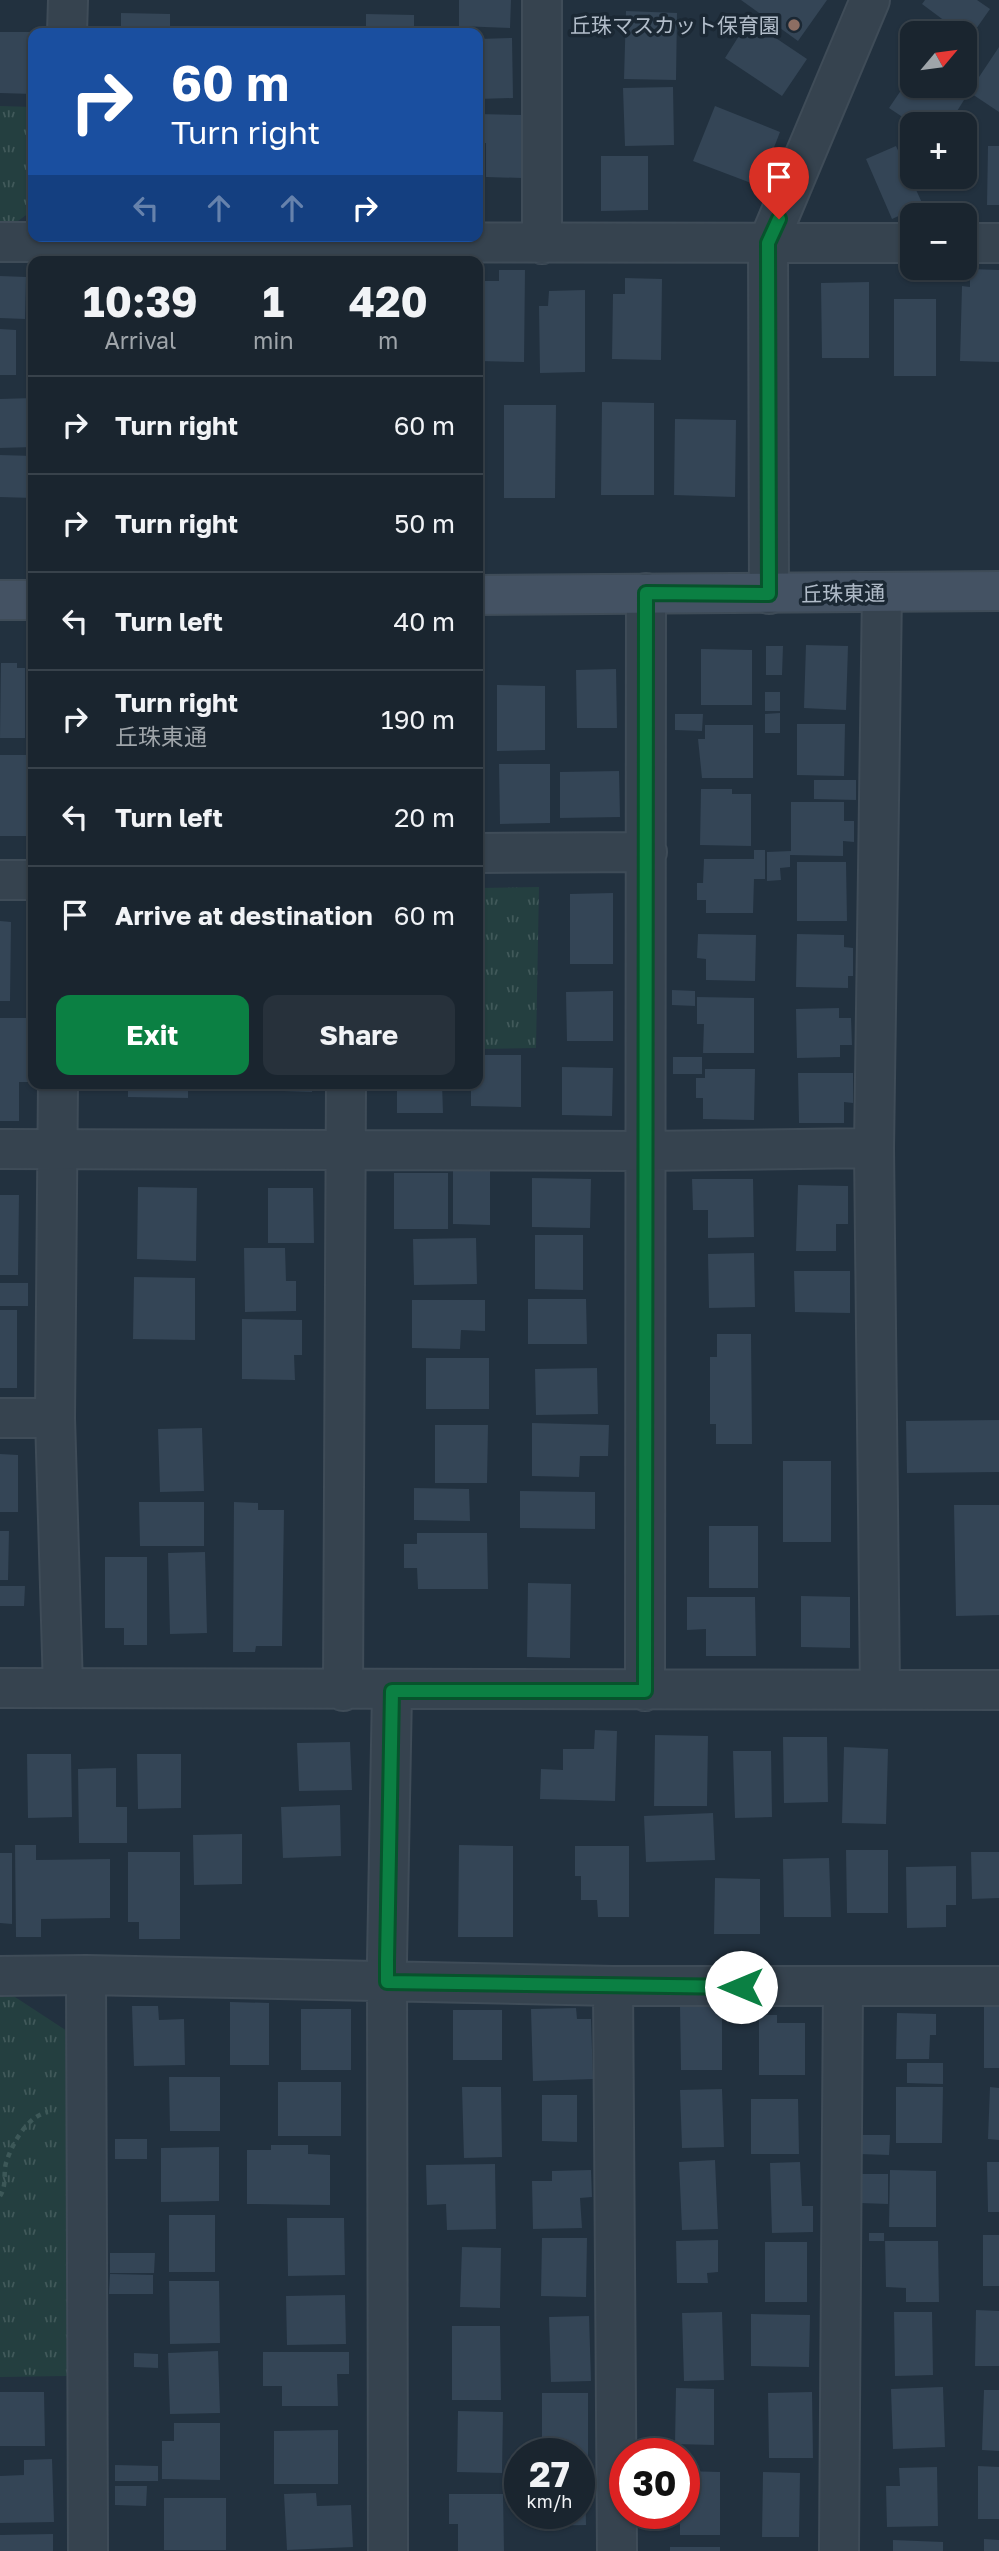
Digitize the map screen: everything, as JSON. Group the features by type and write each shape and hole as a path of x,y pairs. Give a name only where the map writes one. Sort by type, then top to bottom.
{"street":[{"path":"67,28 68,0"},
{"path":"542,0 542,244"},
{"path":"769,594 768,243 870,0"},
{"path":"0,242 62,246 900,243"},
{"path":"977,243 999,243"},
{"path":"880,1689 874,1148 882,592"},
{"name":"丘珠東通","path":"483,595 999,592"},
{"path":"645,1691 646,593"},
{"path":"0,600 28,600"},
{"path":"483,853 647,852"},
{"path":"0,880 28,880"},
{"path":"58,1089 55,1418 63,1688"},
{"path":"343,1691 346,1089"},
{"path":"0,1149 645,1151 874,1148"},
{"path":"0,1418 55,1418"},
{"path":"0,1688 343,1691 999,1690"},
{"path":"388,2551 387,1982 392,1691"},
{"path":"86,1975 88,2551"},
{"path":"0,1976 86,1975 613,1986 999,1986"},
{"path":"613,1986 617,2551"},
{"path":"839,2551 843,1987"}],"path":[{"path":"0,2196 5,2187 6,2165 18,2139 31,2120 44,2113 55,2112"}],"green space":[{"path":"0,106 28,107 28,214 18,221 0,221"},
{"path":"539,887 536,1048 483,1049 483,888"},
{"path":"0,1995 12,1995 67,2031 67,2376 0,2377"}],"building":[{"path":"459,0 511,0 510,28 459,26"},
{"name":"丘珠マスカット保育園","path":"741,0 827,0 798,41"},
{"path":"925,0 977,0 990,9 977,28 977,21 945,21 922,4"},
{"path":"626,11 677,13 676,80 624,79"},
{"path":"121,13 170,14 170,28 121,28"},
{"path":"366,14 414,15 414,28 366,28"},
{"path":"749,20 807,59 782,96 725,58"},
{"path":"0,32 28,32 28,94 0,93"},
{"path":"512,38 513,98 483,99 483,39"},
{"path":"999,47 999,112 977,97 977,80"},
{"path":"673,87 674,145 625,146 623,88"},
{"path":"900,92 900,98 964,100 956,112 900,112 900,115 889,108"},
{"path":"715,106 780,132 759,186 693,161"},
{"path":"483,114 523,115 522,178 486,177 486,143 483,143"},
{"path":"896,146 900,155 900,189 916,189 922,203 900,203 900,215 892,219 866,159"},
{"path":"988,146 999,146 999,205 987,205"},
{"path":"601,156 648,156 648,210 601,211"},
{"path":"977,269 999,270 999,362 960,361 962,286 970,287 970,280 977,280"},
{"path":"499,270 525,270 524,362 483,361 483,281 499,281"},
{"path":"0,276 26,277 25,319 0,318"},
{"path":"625,278 662,279 661,360 612,359 613,294 625,294"},
{"path":"869,282 869,358 822,358 821,283"},
{"path":"585,290 585,372 540,373 539,306 548,306 549,291"},
{"path":"894,299 936,299 936,376 894,376"},
{"path":"0,329 16,330 16,375 0,375"},
{"path":"28,398 28,447 0,448 0,399"},
{"path":"602,402 654,403 654,495 601,495"},
{"path":"504,405 556,405 555,498 504,498"},
{"path":"675,419 736,420 735,497 674,495"},
{"path":"0,455 28,456 28,498 0,497"},
{"path":"806,645 848,646 846,710 804,708"},
{"path":"766,646 783,646 782,675 766,675"},
{"path":"701,649 752,650 752,705 701,705"},
{"path":"1,663 17,663 17,668 25,668 25,738 0,738"},
{"path":"616,669 617,728 577,728 576,670"},
{"path":"497,685 545,686 545,750 497,751"},
{"path":"765,692 780,692 780,711 765,711"},
{"path":"780,713 780,733 765,733 765,714"},
{"path":"675,714 703,714 702,731 675,730"},
{"path":"797,724 845,724 844,776 797,775"},
{"path":"705,725 753,725 753,778 702,778 698,739 705,739"},
{"path":"0,755 28,755 28,836 0,836"},
{"path":"499,764 550,764 550,823 500,824"},
{"path":"619,771 620,817 560,818 560,772"},
{"path":"814,780 856,780 856,800 814,799"},
{"path":"701,789 732,789 732,794 751,794 751,846 700,845"},
{"path":"791,802 844,802 844,821 854,821 854,842 843,841 843,856 790,855 790,867 780,868 781,880 767,881 767,852 791,851"},
{"path":"754,850 765,850 765,879 754,879 753,913 706,913 706,900 697,900 697,883 703,883 704,859 754,859"},
{"path":"797,862 846,862 847,921 797,921"},
{"path":"613,893 613,964 570,964 570,894"},
{"path":"0,921 11,922 10,1001 0,1001"},
{"path":"698,934 756,935 755,981 706,980 706,959 697,958"},
{"path":"797,934 844,935 844,947 853,948 853,976 848,976 848,988 796,987"},
{"path":"672,990 695,991 695,1006 672,1005"},
{"path":"613,991 613,1041 567,1041 566,992"},
{"path":"697,997 754,998 754,1053 703,1053 704,1024 697,1024"},
{"path":"839,1008 839,1018 851,1018 852,1045 840,1045 840,1057 797,1058 796,1009"},
{"path":"0,1018 28,1018 28,1082 19,1082 19,1121 0,1121"},
{"path":"483,1055 521,1055 521,1107 471,1106 471,1089 483,1089"},
{"path":"673,1057 702,1057 702,1074 673,1074"},
{"path":"562,1067 613,1068 612,1116 562,1115"},
{"path":"705,1069 755,1069 754,1120 703,1119 703,1098 696,1098 696,1078 705,1078"},
{"path":"798,1073 853,1073 853,1103 844,1102 844,1123 799,1123"},
{"path":"128,1089 188,1089 188,1098 128,1097"},
{"path":"312,1089 312,1092 253,1090"},
{"path":"397,1089 442,1089 443,1113 397,1113"},
{"path":"453,1171 490,1171 490,1225 453,1224"},
{"path":"394,1173 448,1173 448,1229 394,1229"},
{"path":"532,1178 591,1179 590,1228 532,1227"},
{"path":"692,1179 753,1179 754,1237 708,1238 708,1210 693,1210"},
{"path":"798,1185 848,1186 848,1224 836,1224 836,1251 796,1251"},
{"path":"138,1187 197,1188 196,1261 137,1259"},
{"path":"268,1188 313,1188 314,1243 268,1243"},
{"path":"0,1195 19,1195 18,1275 0,1275"},
{"path":"535,1235 583,1235 583,1290 535,1289"},
{"path":"476,1238 477,1284 414,1285 413,1239"},
{"path":"244,1248 285,1248 286,1281 296,1281 296,1311 245,1312"},
{"path":"754,1253 755,1307 709,1308 708,1254"},
{"path":"794,1271 850,1271 850,1313 795,1312"},
{"path":"134,1277 195,1278 195,1340 133,1339"},
{"path":"0,1283 28,1283 28,1306 0,1306"},
{"path":"528,1299 586,1299 587,1344 528,1344"},
{"path":"412,1300 485,1300 485,1331 461,1330 460,1349 412,1348"},
{"path":"0,1310 17,1310 17,1388 0,1388"},
{"path":"242,1319 302,1320 302,1355 294,1355 295,1380 242,1379"},
{"path":"717,1334 751,1334 752,1444 716,1444 716,1424 710,1424 710,1357 717,1357"},
{"path":"426,1358 489,1358 489,1409 426,1409"},
{"path":"597,1368 598,1414 536,1415 535,1369"},
{"path":"999,1420 999,1472 907,1473 906,1421"},
{"path":"532,1423 609,1425 608,1456 580,1456 579,1477 532,1476"},
{"path":"435,1425 488,1425 487,1483 435,1483"},
{"path":"202,1428 204,1491 160,1492 158,1429"},
{"path":"0,1454 18,1455 18,1512 0,1512"},
{"path":"783,1461 831,1461 831,1542 783,1542"},
{"path":"414,1488 469,1489 470,1521 414,1520"},
{"path":"520,1491 595,1492 595,1529 520,1528"},
{"path":"139,1502 204,1502 204,1546 140,1546"},
{"path":"234,1502 258,1503 258,1510 284,1510 282,1646 256,1646 255,1652 233,1652"},
{"path":"954,1505 999,1505 999,1615 956,1616"},
{"path":"709,1526 758,1526 758,1588 709,1588"},
{"path":"0,1531 9,1531 8,1580 0,1580"},
{"path":"417,1533 487,1533 488,1589 418,1589 417,1568 404,1568 404,1544 417,1544"},
{"path":"205,1552 207,1633 170,1634 168,1553"},
{"path":"105,1557 147,1557 147,1645 124,1645 124,1628 105,1628"},
{"path":"528,1583 571,1584 570,1658 527,1657"},
{"path":"0,1586 25,1586 24,1606 0,1606"},
{"path":"801,1596 850,1597 850,1648 801,1647"},
{"path":"687,1597 755,1597 756,1656 706,1656 706,1629 687,1630"},
{"path":"595,1730 617,1731 615,1801 540,1799 541,1769 563,1770 563,1749 594,1749"},
{"path":"655,1735 708,1736 707,1806 654,1806"},
{"path":"783,1737 827,1737 828,1802 784,1803"},
{"path":"350,1742 352,1790 299,1791 297,1743"},
{"path":"844,1747 888,1749 886,1824 842,1823"},
{"path":"733,1751 771,1751 772,1817 735,1818"},
{"path":"27,1754 71,1754 72,1817 28,1818"},
{"path":"137,1754 181,1754 181,1808 138,1809"},
{"path":"116,1768 116,1807 127,1807 127,1843 79,1843 78,1769"},
{"path":"340,1805 341,1856 283,1858 281,1807"},
{"path":"713,1813 715,1860 646,1862 644,1816"},
{"path":"242,1834 242,1884 194,1885 193,1835"},
{"path":"15,1845 36,1845 36,1860 110,1859 110,1918 41,1919 41,1937 16,1937"},
{"path":"459,1845 513,1846 513,1937 458,1937"},
{"path":"575,1846 629,1846 629,1917 598,1917 597,1900 581,1900 581,1876 575,1876"},
{"path":"846,1850 888,1850 888,1913 847,1913"},
{"path":"128,1852 180,1852 180,1939 139,1939 139,1922 128,1922"},
{"path":"971,1852 999,1852 999,1898 972,1899"},
{"path":"0,1853 12,1853 12,1924 0,1923"},
{"path":"829,1858 831,1917 784,1917 783,1859"},
{"path":"956,1866 956,1905 946,1905 946,1927 907,1928 906,1867"},
{"path":"715,1878 760,1879 760,1934 714,1934"},
{"path":"230,2002 269,2003 269,2065 230,2065"},
{"path":"132,2006 158,2006 159,2020 184,2019 185,2065 134,2066"},
{"path":"680,2006 722,2006 722,2070 681,2070"},
{"path":"984,2006 999,2006 999,2068 984,2068"},
{"path":"576,2008 577,2019 591,2019 593,2079 533,2081 531,2009"},
{"path":"301,2009 351,2009 351,2070 301,2070"},
{"path":"453,2010 502,2010 502,2060 453,2060"},
{"path":"897,2013 936,2014 936,2035 930,2035 929,2059 896,2059"},
{"path":"759,2015 777,2015 777,2023 805,2023 805,2075 759,2075"},
{"path":"907,2063 943,2063 943,2084 907,2083"},
{"path":"169,2077 220,2077 220,2131 170,2131"},
{"path":"278,2082 341,2082 341,2136 278,2136"},
{"path":"462,2087 501,2087 502,2157 464,2158"},
{"path":"896,2087 943,2087 942,2143 896,2143"},
{"path":"990,2087 999,2088 999,2140 988,2139"},
{"path":"722,2089 724,2147 682,2148 680,2090"},
{"path":"542,2095 577,2095 577,2142 542,2141"},
{"path":"751,2099 798,2099 799,2154 751,2154"},
{"path":"859,2135 890,2135 889,2155 859,2154"},
{"path":"115,2139 147,2139 147,2159 115,2159"},
{"path":"271,2145 308,2145 308,2154 330,2155 330,2205 247,2204 247,2150 271,2150"},
{"path":"219,2147 219,2201 161,2202 161,2148"},
{"path":"715,2160 718,2229 682,2230 679,2162"},
{"path":"800,2162 802,2206 813,2206 813,2232 772,2233 770,2163"},
{"path":"987,2162 999,2162 999,2212 988,2212"},
{"path":"495,2164 496,2229 447,2230 446,2204 427,2205 426,2165"},
{"path":"591,2170 592,2197 580,2198 582,2228 533,2229 532,2181 552,2181 552,2171"},
{"path":"890,2170 936,2171 936,2227 889,2227"},
{"path":"861,2174 888,2174 888,2204 860,2203"},
{"path":"169,2215 215,2215 215,2272 169,2272"},
{"path":"287,2218 344,2218 345,2275 288,2276"},
{"path":"869,2233 884,2233 884,2241 869,2241"},
{"path":"983,2235 999,2235 999,2286 983,2286"},
{"path":"542,2238 587,2238 586,2297 541,2296"},
{"path":"718,2240 718,2272 707,2273 708,2283 677,2283 676,2241"},
{"path":"885,2241 938,2241 939,2302 906,2302 906,2288 886,2287"},
{"path":"765,2242 807,2242 807,2302 765,2302"},
{"path":"462,2247 501,2248 500,2308 460,2307"},
{"path":"110,2253 155,2253 154,2273 110,2273"},
{"path":"110,2274 153,2275 153,2294 109,2294"},
{"path":"169,2281 219,2281 220,2343 170,2344"},
{"path":"345,2295 346,2344 287,2345 286,2296"},
{"path":"976,2310 999,2311 999,2366 975,2366"},
{"path":"722,2312 724,2380 684,2381 682,2313"},
{"path":"894,2312 932,2312 933,2375 895,2376"},
{"path":"751,2314 810,2315 809,2367 751,2366"},
{"path":"589,2316 591,2381 551,2382 549,2317"},
{"path":"452,2326 500,2326 501,2400 452,2400"},
{"path":"218,2351 220,2413 170,2414 168,2353"},
{"path":"263,2352 349,2352 349,2374 337,2374 338,2406 282,2406 282,2386 263,2386"},
{"path":"134,2353 158,2354 158,2368 134,2367"},
{"path":"943,2387 945,2447 893,2449 891,2389"},
{"path":"676,2388 714,2389 714,2445 700,2445 700,2438 675,2438"},
{"path":"984,2390 999,2390 999,2451 982,2450"},
{"path":"0,2392 44,2392 45,2446 0,2446"},
{"path":"812,2392 813,2458 769,2458 768,2393"},
{"path":"542,2393 588,2393 588,2438 542,2438"},
{"path":"458,2411 503,2412 502,2473 457,2472"},
{"path":"174,2423 220,2423 220,2480 162,2479 162,2441 174,2441"},
{"path":"338,2430 338,2484 274,2484 274,2431"},
{"path":"52,2459 54,2522 0,2523 0,2476 24,2475 24,2460"},
{"path":"115,2465 158,2466 158,2481 115,2481"},
{"path":"978,2466 999,2467 999,2519 978,2519"},
{"path":"937,2467 938,2526 887,2527 886,2486 900,2486 899,2468"},
{"path":"700,2471 720,2472 720,2535 680,2535 680,2529 700,2529"},
{"path":"763,2472 800,2473 799,2537 762,2537"},
{"path":"115,2486 147,2486 146,2506 115,2505"},
{"path":"316,2493 317,2506 351,2505 353,2547 287,2550 284,2494"},
{"path":"449,2494 503,2494 504,2551 458,2551 458,2524 449,2524"},
{"path":"164,2498 226,2498 226,2550 164,2550"},
{"path":"53,2534 53,2551 0,2551 0,2535"},
{"path":"984,2539 999,2540 999,2551 984,2551"},
{"path":"893,2540 943,2542 943,2551 893,2551"},
{"path":"670,2547 720,2547 720,2551 670,2551"}],"place":[{"name":"丘珠マスカット保育園","path":"794,25"}],"route":[{"path":"741,1987 387,1982 392,1691 645,1691 646,593 769,594 768,243 779,219"}]}
